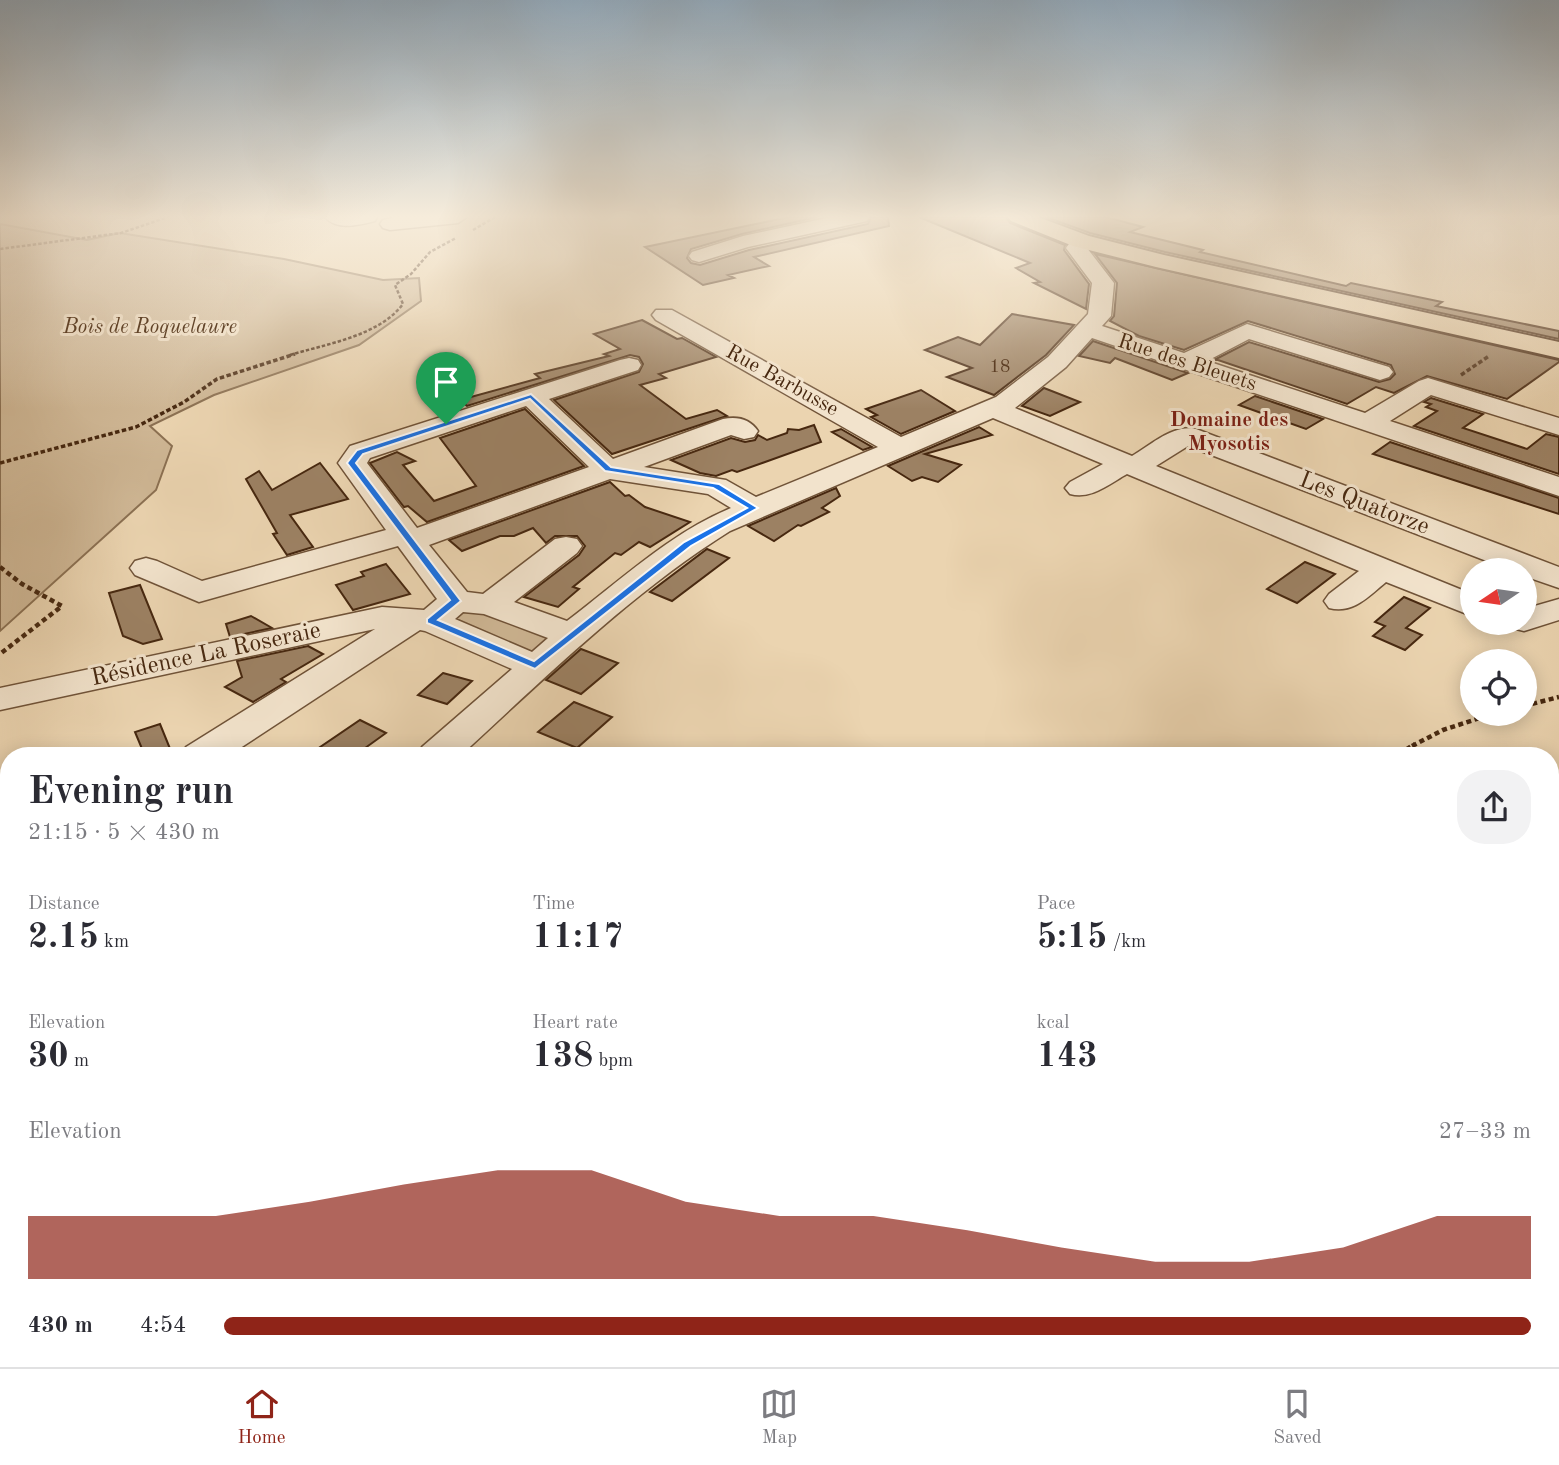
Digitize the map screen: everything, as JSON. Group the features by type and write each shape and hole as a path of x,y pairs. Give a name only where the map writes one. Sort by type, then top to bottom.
{"main road":[{"path":"1242,281 1559,350"}],"street":[{"path":"446,747 535,666 687,544 753,508 994,410 1057,362 1099,316 1100,281"},
{"name":"Rue Barbusse","path":"664,315 901,448"},
{"name":"Rue des Bleuets","path":"1087,329 1559,487"},
{"path":"1185,362 1247,331 1380,372"},
{"name":"Résidence La Roseraie","path":"535,666 433,614 407,537 352,463 360,452 629,365"},
{"path":"1368,423 1428,386 1559,427"},
{"path":"531,396 608,470 716,486 753,508"},
{"path":"994,410 1460,601"},
{"path":"146,568 199,592 407,537 733,425 744,431"},
{"name":"Les Quatorze","path":"1080,488 1185,435 1559,578"},
{"path":"490,605 566,547"},
{"path":"1341,601 1382,569"},
{"name":"Résidence La Roseraie","path":"0,699 382,617 433,614 490,605 572,635"},
{"path":"1537,617 1559,609"},
{"name":"Résidence La Roseraie","path":"215,747 433,614"}],"path":[{"path":"0,463 136,427 184,402 217,379 371,330 397,312 403,304 395,285 401,281"},
{"path":"1438,389 1512,340"},
{"path":"0,567 22,584 62,606 0,654"},
{"path":"1537,703 1559,697"},
{"path":"1410,747 1460,722"}],"green space":[{"name":"Bois de Roquelaure","path":"0,281 419,281 421,301 359,345 214,395 150,426 172,446 156,490 0,631"},
{"path":"480,607 561,636 534,658 456,625 452,617 464,608"}],"building":[{"path":"697,281 722,281 703,285"},
{"path":"1038,281 1087,281 1089,284 1086,309 1034,283 1040,282"},
{"path":"1115,281 1212,281 1559,362 1507,399 1427,376 1394,393 1376,387 1347,404 1214,360 1249,342 1379,382 1390,379 1395,374 1391,365 1248,321 1184,350 1139,336 1110,321 1114,316"},
{"path":"1295,281 1324,281 1346,286 1351,283 1442,302 1436,306 1559,331 1559,339"},
{"path":"1012,314 1074,325 1046,355 994,395 947,377 972,368 925,350 958,337 980,345"},
{"path":"642,320 716,357 659,374 666,378 640,385 686,419 717,410 727,416 612,454 554,400 639,372 643,364 639,357 630,355 467,406 460,400 540,378 535,374 609,356 604,354 620,349 594,334"},
{"path":"1093,341 1188,373 1172,380 1115,358 1110,363 1079,356"},
{"path":"1044,388 1080,402 1050,416 1022,406"},
{"path":"921,390 955,411 901,434 871,417 877,415 866,409"},
{"path":"1255,396 1323,419 1306,429 1239,405"},
{"path":"1431,398 1483,414 1463,428 1527,449 1546,434 1559,437 1559,474 1414,426 1437,411 1426,407 1431,404 1424,402"},
{"path":"525,409 584,466 427,522 408,506 404,507 370,463 397,452 415,461 403,465 434,501 476,486 440,438"},
{"path":"814,425 821,442 737,472 732,470 716,476 700,473 671,460 731,438 745,442 755,440 758,435 767,440 787,433 788,429 799,430"},
{"path":"979,427 992,435 925,454 961,465 938,482 922,477 912,481 888,466"},
{"path":"841,429 872,447 863,450 832,432"},
{"path":"1390,442 1559,498 1559,514 1373,454"},
{"path":"320,463 348,499 290,515 313,547 287,555 273,534 277,533 246,479 259,471 272,490"},
{"path":"610,482 625,496 629,495 645,507 690,522 650,547 639,542 621,555 615,553 573,587 579,589 558,607 524,597 579,555 585,546 577,536 555,536 546,543 533,528 514,536 500,536 462,551 449,540"},
{"path":"836,488 840,496 822,508 829,512 798,525 774,541 748,526"},
{"path":"707,549 729,558 672,601 650,592"},
{"path":"1305,562 1335,574 1297,603 1267,589"},
{"path":"386,564 410,594 353,610 336,585 364,576 361,572"},
{"path":"140,585 162,639 143,644 123,636 109,593"},
{"path":"1404,597 1430,608 1406,628 1422,635 1405,650 1373,636 1385,626 1375,622"},
{"path":"251,616 272,628 230,637 226,624"},
{"path":"308,646 323,654 281,679 286,682 253,702 225,687 242,677 237,661"},
{"path":"581,649 618,663 581,694 546,680"},
{"path":"443,673 472,681 447,704 418,695"},
{"path":"574,702 612,717 578,747 538,732"},
{"path":"360,720 386,733 367,747 320,747"},
{"path":"160,724 169,747 141,747 135,732"}],"district":[{"name":"Domaine des Myosotis","path":"1229,432"}],"route":[{"path":"531,396 608,470 716,486 753,508 719,524 687,544 535,666 431,621 456,601 352,463 360,452 446,424 531,396"}]}
